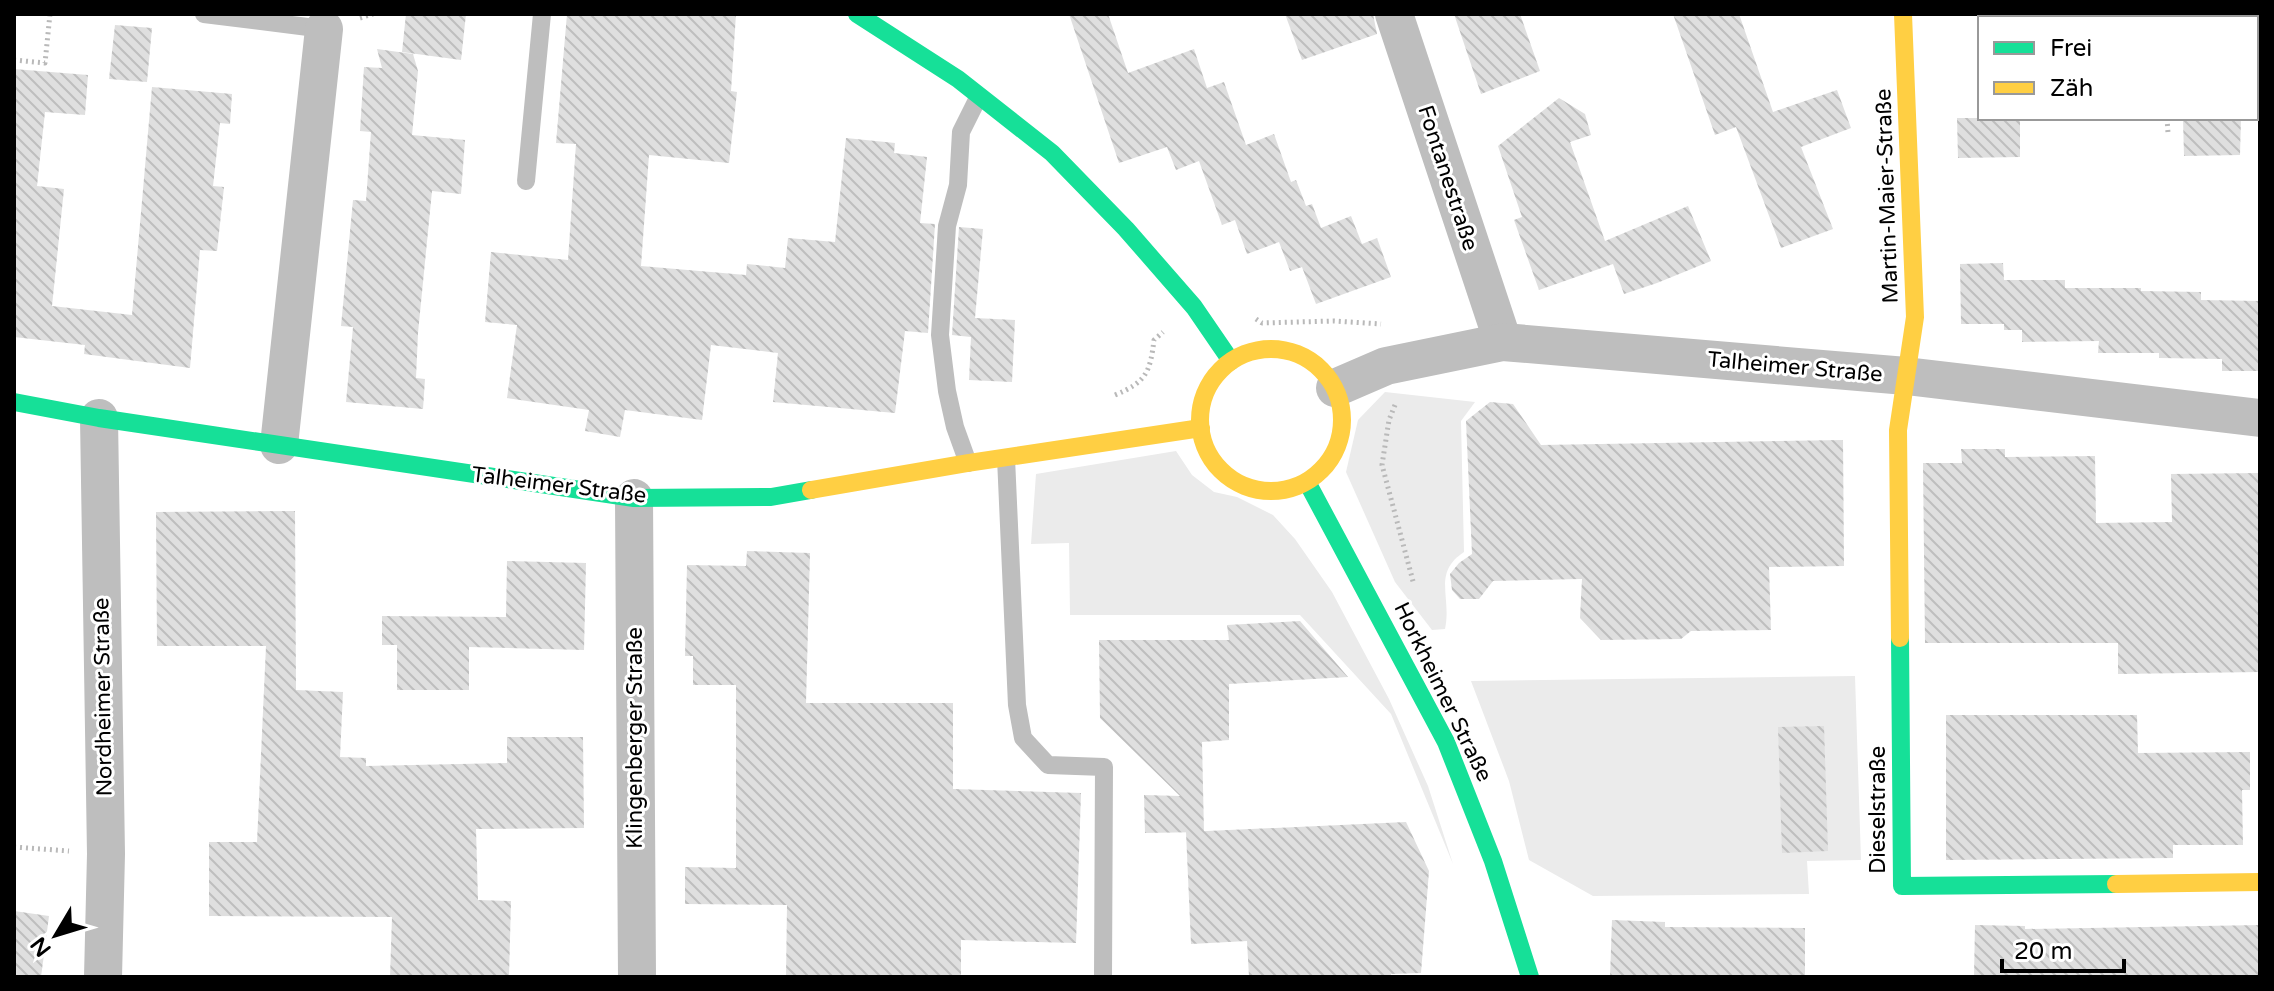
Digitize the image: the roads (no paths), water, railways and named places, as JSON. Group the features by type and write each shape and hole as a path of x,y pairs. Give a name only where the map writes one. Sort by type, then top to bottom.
{"street":[{"path":"857,14 958,79 1052,153 1126,229 1194,307 1231,361"},
{"name":"Fontanestraße","path":"1394,14 1503,342"},
{"name":"Martin-Maier-Straße","path":"1903,14 1915,317 1906,376"},
{"path":"279,445 324,29"},
{"name":"Talheimer Straße","path":"1335,388 1351,379 1413,359 1503,342 1906,376 2260,418"},
{"path":"1277,349 1300,354 1320,368 1335,388 1342,408 1342,430 1336,450 1324,468 1307,482 1285,490 1262,491 1239,484 1221,469 1207,450 1201,428 1201,409 1216,374 1231,361 1252,351 1277,349"},
{"name":"Dieselstraße","path":"1906,376 1898,430 1902,886 2260,882"},
{"name":"Talheimer Straße","path":"14,402 99,418 634,498 771,497 1201,428"},
{"name":"Nordheimer Straße","path":"99,418 106,854 103,977"},
{"name":"Horkheimer Straße","path":"1307,482 1446,742 1493,861 1530,977"},
{"name":"Klingenberger Straße","path":"634,498 637,977"}],"lane":[{"path":"204,14 324,29"},
{"path":"526,181 542,14"},
{"path":"968,463 947,391 940,335 947,226 958,185 961,132 979,96"},
{"path":"1006,458 1017,705 1023,738 1048,765 1104,767 1103,977"}]}
